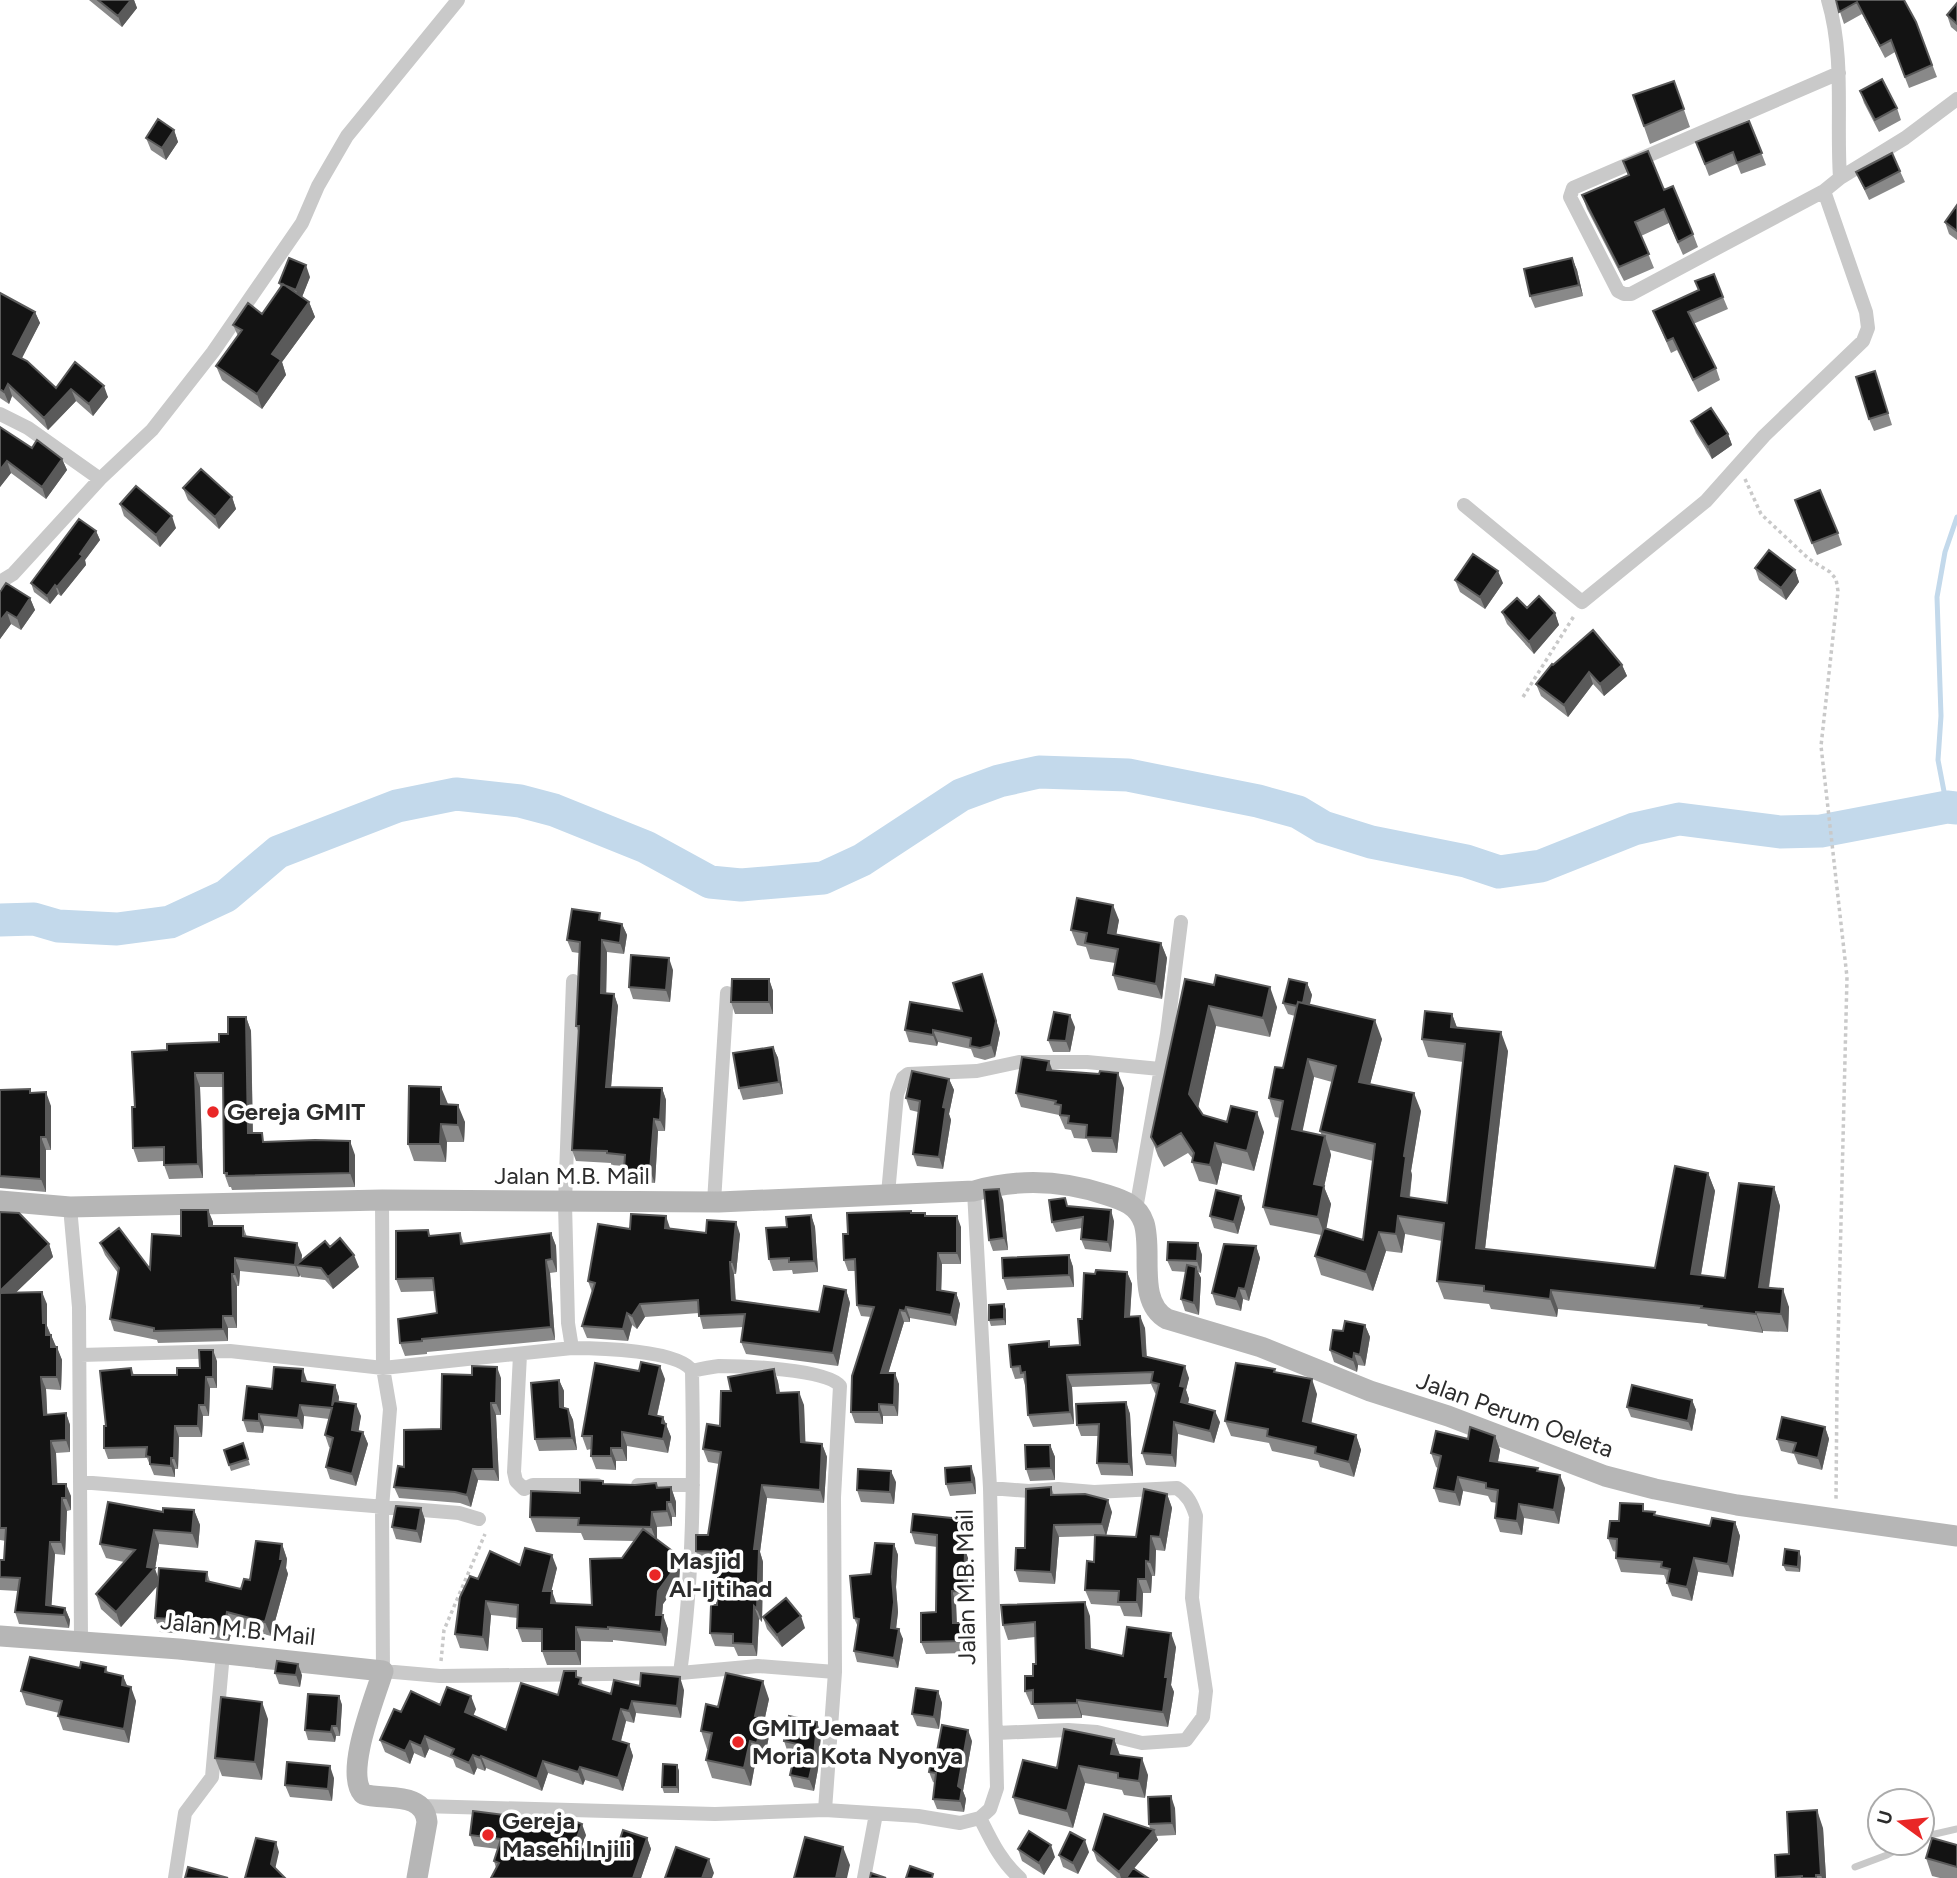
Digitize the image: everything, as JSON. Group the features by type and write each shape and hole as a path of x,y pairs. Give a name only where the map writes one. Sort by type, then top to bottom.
{"street":[{"path":"0,582 13,574 100,479 152,430 213,352 302,223 318,186 346,136 458,0"},
{"path":"1828,0 1833,17 1839,73 1840,178"},
{"path":"1839,73 1573,188 1570,197 1618,291 1632,294 1824,191 1840,178 1905,138 1957,99"},
{"path":"1464,505 1582,602 1706,500 1764,436 1863,341 1868,328 1866,312 1824,191"},
{"path":"0,414 28,428 100,479"},
{"path":"1140,1216 1181,922"},
{"path":"572,1348 568,1323 565,1203 573,981"},
{"path":"714,1202 727,993"},
{"path":"888,1194 897,1094 903,1078 908,1074 977,1071 1019,1062 1087,1062 1160,1069"},
{"path":"974,1191 998,1184 1042,1181 1079,1186 1126,1202 1140,1216"},
{"name":"Jalan M.B. Mail","path":"0,1201 70,1207 382,1200 714,1202 974,1191 990,1488 997,1788 990,1809 980,1818"},
{"path":"382,1200 383,1368 390,1409 382,1508 383,1671 359,1751 357,1785 363,1794 408,1799 421,1806 715,1814 825,1810 918,1816 960,1823 980,1818 998,1853 1010,1870 1020,1878"},
{"path":"70,1207 79,1307 81,1642"},
{"name":"Jalan Perum Oeleta","path":"1140,1216 1151,1300 1159,1315 1167,1319 1261,1347 1370,1391 1448,1416 1605,1476 1655,1489 1836,1520 1957,1536"},
{"path":"79,1354 230,1350 383,1368 572,1348 603,1348 665,1357 689,1365 692,1371 693,1485 688,1617 680,1672"},
{"path":"520,1354 514,1472 516,1481 524,1489 533,1485 693,1485"},
{"path":"692,1371 717,1366 804,1372 833,1379 840,1386 834,1497 835,1672 825,1810"},
{"path":"80,1482 458,1513 479,1519"},
{"path":"990,1488 1029,1491 1058,1489 1094,1493 1177,1488 1183,1492 1192,1504 1196,1516 1192,1598 1206,1690 1203,1717 1186,1740 1142,1743 1097,1732 1068,1730 996,1733"},
{"name":"Jalan M.B. Mail","path":"0,1636 223,1653 440,1676 680,1672 758,1666 835,1672"},
{"path":"175,1878 185,1813 212,1777 223,1653"},
{"path":"417,1878 427,1822 421,1806"},
{"path":"864,1878 876,1814"}],"lane":[{"path":"1936,1832 1957,1829"},
{"path":"1855,1867 1882,1857"}],"path":[{"path":"1740,464 1750,494 1761,514 1792,544 1836,579 1838,590 1821,746 1847,977 1836,1520"},
{"path":"1523,697 1582,602"},
{"path":"440,1676 444,1630 484,1538 484,1525 479,1519"}],"building":[{"path":"98,0 131,0 118,16"},
{"path":"1836,0 1904,0 1916,22 1932,65 1905,77 1891,40 1880,46 1857,2 1839,12"},
{"path":"1957,3 1957,24 1947,15"},
{"path":"1882,79 1897,108 1875,120 1860,91"},
{"path":"1674,81 1684,109 1644,126 1633,95"},
{"path":"158,119 174,130 162,148 146,138"},
{"path":"1749,121 1762,153 1737,163 1733,152 1705,164 1696,142"},
{"path":"1648,151 1664,190 1673,186 1693,234 1678,242 1664,209 1635,222 1649,254 1619,267 1582,195 1629,175 1623,161"},
{"path":"1892,153 1900,171 1865,189 1856,172"},
{"path":"1957,205 1957,231 1945,222"},
{"path":"289,258 306,265 296,290 279,283"},
{"path":"1572,258 1579,285 1530,296 1524,269"},
{"path":"1714,274 1723,297 1688,312 1716,368 1693,380 1673,338 1667,341 1653,311 1699,290 1695,281"},
{"path":"283,284 309,302 272,354 281,360 257,394 216,366 242,330 233,325 248,303 262,314"},
{"path":"0,293 35,312 13,354 27,361 56,388 75,362 104,386 89,404 71,389 44,418 8,384 4,392 0,389"},
{"path":"1875,371 1888,413 1869,419 1856,377"},
{"path":"1711,408 1728,434 1708,447 1691,421"},
{"path":"0,427 32,448 37,440 62,459 42,487 7,461 0,470"},
{"path":"201,469 232,497 215,517 183,488"},
{"path":"136,486 172,516 156,535 120,504"},
{"path":"1820,490 1838,533 1812,543 1795,500"},
{"path":"79,519 96,531 80,554 83,556 47,596 31,583"},
{"path":"1769,550 1795,570 1781,588 1755,568"},
{"path":"1473,554 1498,571 1480,597 1455,580"},
{"path":"6,583 30,598 17,618 7,612 0,621 0,592"},
{"path":"1539,596 1555,613 1529,642 1502,612 1517,598 1527,608"},
{"path":"1593,630 1622,665 1600,684 1589,672 1564,705 1536,684 1552,664"},
{"path":"1077,898 1113,905 1108,933 1161,943 1156,984 1113,975 1118,949 1085,943 1087,933 1071,930"},
{"path":"572,909 600,913 599,920 622,924 620,943 602,940 601,993 614,994 606,1087 662,1088 660,1120 654,1119 650,1171 624,1169 625,1155 607,1151 572,1150 579,1026 576,1026 580,942 567,940"},
{"path":"631,955 669,958 666,990 629,987"},
{"path":"982,974 996,1021 991,1045 980,1048 970,1046 971,1038 933,1030 933,1035 905,1030 910,1002 962,1011 953,983"},
{"path":"1216,975 1270,987 1263,1018 1209,1006 1189,1094 1203,1115 1227,1122 1231,1106 1257,1112 1247,1151 1215,1143 1210,1165 1192,1162 1194,1153 1181,1133 1157,1147 1151,1137 1185,979 1214,985"},
{"path":"732,979 769,979 769,1002 731,1002"},
{"path":"1289,979 1307,983 1303,1003 1298,1002 1297,1006 1283,1003"},
{"path":"1298,1002 1375,1020 1359,1082 1414,1093 1401,1196 1447,1203 1465,1044 1422,1039 1425,1011 1452,1014 1451,1027 1501,1032 1476,1248 1655,1268 1675,1166 1708,1173 1691,1274 1725,1278 1739,1183 1774,1187 1759,1287 1783,1289 1781,1314 1756,1314 1551,1290 1550,1299 1484,1291 1484,1286 1437,1281 1444,1223 1398,1216 1396,1234 1379,1232 1366,1272 1315,1256 1324,1228 1363,1240 1375,1144 1320,1131 1336,1066 1308,1059 1292,1129 1325,1136 1314,1184 1324,1186 1318,1217 1263,1207 1283,1101 1269,1098 1275,1067 1283,1068"},
{"path":"1054,1012 1070,1015 1066,1041 1048,1040"},
{"path":"228,1017 246,1017 248,1133 262,1133 263,1142 350,1141 350,1173 227,1176 227,1173 224,1173 223,1073 195,1073 198,1164 164,1165 164,1147 133,1148 132,1107 135,1107 132,1052 167,1050 167,1044 219,1042 219,1034 228,1034"},
{"path":"773,1047 779,1082 739,1088 733,1053"},
{"path":"1022,1057 1049,1061 1047,1070 1118,1073 1112,1138 1086,1137 1087,1125 1068,1123 1069,1116 1060,1115 1061,1105 1055,1104 1056,1101 1016,1093"},
{"path":"912,1071 949,1079 943,1107 946,1108 939,1157 913,1154 920,1101 906,1098"},
{"path":"409,1086 441,1087 441,1104 458,1105 458,1125 441,1124 440,1144 408,1144"},
{"path":"30,1089 30,1093 46,1092 46,1137 41,1137 41,1179 0,1176 0,1090"},
{"path":"999,1189 1004,1238 989,1240 984,1190"},
{"path":"1216,1190 1241,1196 1234,1222 1210,1216"},
{"path":"1065,1198 1067,1206 1111,1210 1108,1242 1081,1239 1083,1217 1052,1222 1049,1200"},
{"path":"181,1210 208,1210 209,1226 243,1226 243,1236 297,1243 295,1265 235,1258 235,1274 232,1274 233,1316 223,1316 223,1329 154,1331 154,1328 110,1319 119,1268 100,1243 119,1228 150,1269 152,1234 181,1236"},
{"path":"0,1212 19,1213 49,1244 0,1291"},
{"path":"847,1213 925,1213 925,1216 957,1216 957,1253 938,1253 937,1290 956,1293 951,1315 906,1307 905,1311 900,1310 881,1373 895,1373 894,1405 879,1404 879,1412 851,1412 852,1376 874,1307 857,1305 855,1259 844,1260 843,1234 848,1234"},
{"path":"631,1214 666,1216 665,1228 706,1233 707,1220 736,1222 730,1262 732,1300 819,1312 824,1286 846,1290 833,1353 741,1342 745,1314 699,1316 698,1300 640,1304 632,1316 627,1313 623,1329 582,1326 595,1283 588,1281 598,1224 630,1229"},
{"path":"811,1215 814,1261 789,1262 789,1258 769,1259 766,1228 787,1227 786,1217"},
{"path":"428,1230 429,1236 460,1233 461,1244 551,1233 552,1259 546,1260 551,1327 400,1343 398,1319 437,1313 433,1278 396,1279 396,1231"},
{"path":"340,1238 354,1255 328,1277 321,1268 296,1265 325,1241 330,1247"},
{"path":"1168,1242 1198,1243 1197,1261 1167,1260"},
{"path":"1224,1244 1256,1246 1245,1289 1239,1288 1236,1299 1212,1293"},
{"path":"1069,1255 1069,1275 1003,1278 1002,1258"},
{"path":"1187,1265 1196,1267 1194,1303 1181,1299"},
{"path":"1096,1270 1127,1272 1125,1317 1140,1316 1143,1356 1185,1366 1180,1386 1185,1387 1181,1402 1215,1411 1210,1431 1174,1422 1172,1455 1142,1453 1159,1384 1151,1382 1153,1372 1067,1375 1070,1412 1028,1415 1025,1372 1021,1373 1020,1366 1011,1367 1009,1345 1049,1341 1049,1347 1080,1345 1078,1319 1082,1319 1084,1273 1095,1274"},
{"path":"42,1292 46,1335 51,1335 51,1347 57,1347 57,1377 41,1377 44,1415 66,1413 66,1440 51,1441 53,1484 66,1484 66,1498 62,1498 61,1542 50,1542 46,1605 65,1608 64,1615 15,1612 20,1578 0,1577 6,1528 0,1528 0,1293"},
{"path":"1004,1304 1004,1319 989,1320 989,1305"},
{"path":"1345,1321 1365,1325 1360,1355 1354,1353 1353,1360 1330,1350 1333,1330 1343,1331"},
{"path":"199,1350 213,1350 213,1377 206,1377 205,1405 199,1405 198,1426 175,1426 174,1458 171,1458 171,1466 150,1464 150,1457 146,1456 147,1447 104,1448 106,1426 100,1371 131,1368 132,1375 177,1375 177,1368 200,1368"},
{"path":"641,1362 660,1366 649,1414 663,1417 662,1423 666,1424 663,1439 622,1432 622,1448 611,1448 611,1456 591,1456 592,1436 582,1436 595,1363 639,1371"},
{"path":"1236,1363 1275,1369 1274,1372 1312,1379 1303,1421 1356,1435 1349,1462 1315,1453 1316,1447 1267,1436 1268,1429 1225,1421"},
{"path":"472,1366 497,1367 496,1403 491,1403 494,1469 473,1469 467,1495 394,1487 398,1466 404,1467 404,1430 441,1429 442,1374 472,1375"},
{"path":"274,1367 303,1369 302,1381 335,1385 332,1406 334,1401 356,1404 352,1430 363,1432 352,1474 326,1467 333,1438 325,1435 332,1408 300,1405 298,1418 259,1414 259,1421 243,1420 247,1386 272,1389"},
{"path":"774,1369 777,1393 799,1392 801,1442 822,1444 820,1490 762,1485 754,1549 759,1549 753,1644 733,1643 733,1634 710,1633 711,1605 717,1605 719,1552 696,1551 696,1535 708,1535 721,1452 703,1449 707,1424 720,1426 721,1391 731,1391 728,1377"},
{"path":"559,1380 560,1407 568,1409 572,1438 535,1439 531,1383"},
{"path":"1632,1385 1692,1400 1688,1421 1627,1407"},
{"path":"1126,1402 1129,1464 1097,1463 1099,1424 1077,1425 1076,1404"},
{"path":"1782,1417 1825,1427 1818,1458 1793,1452 1796,1443 1777,1439"},
{"path":"1470,1427 1495,1436 1490,1461 1538,1468 1537,1471 1560,1475 1554,1510 1519,1504 1517,1521 1495,1518 1498,1490 1486,1488 1486,1483 1458,1477 1455,1492 1434,1488 1441,1456 1431,1453 1436,1431 1468,1439"},
{"path":"243,1443 248,1459 229,1465 224,1450"},
{"path":"1025,1445 1050,1445 1051,1468 1026,1469"},
{"path":"971,1466 972,1482 946,1484 945,1468"},
{"path":"858,1469 891,1471 890,1492 857,1490"},
{"path":"580,1480 603,1481 603,1484 656,1483 657,1488 671,1487 671,1502 667,1502 667,1511 652,1512 651,1527 578,1525 579,1518 530,1517 531,1491 580,1493"},
{"path":"1051,1487 1051,1495 1085,1494 1108,1500 1102,1524 1054,1525 1051,1572 1015,1570 1016,1548 1025,1548 1026,1489"},
{"path":"1144,1489 1167,1494 1160,1537 1151,1536 1146,1579 1138,1579 1137,1602 1118,1602 1119,1591 1085,1590 1087,1561 1094,1562 1095,1535 1136,1537"},
{"path":"108,1502 163,1512 163,1508 194,1510 192,1533 154,1530 147,1567 155,1568 116,1612 96,1594 135,1550 100,1544"},
{"path":"1620,1503 1643,1504 1643,1511 1655,1512 1654,1515 1710,1526 1712,1518 1735,1522 1728,1564 1694,1558 1687,1587 1667,1583 1670,1569 1661,1567 1662,1562 1616,1558 1617,1539 1608,1538 1610,1521 1619,1521"},
{"path":"396,1506 421,1508 417,1531 392,1527"},
{"path":"913,1514 961,1519 958,1549 965,1549 964,1592 952,1591 953,1623 961,1623 961,1641 921,1642 921,1613 936,1612 937,1535 911,1532"},
{"path":"643,1529 675,1553 674,1569 658,1591 656,1615 663,1615 661,1632 576,1627 576,1651 542,1651 542,1629 517,1628 518,1605 486,1601 483,1637 455,1634 460,1597 470,1576 478,1579 490,1551 520,1565 525,1548 552,1555 543,1591 552,1591 551,1603 592,1605 590,1559 622,1558"},
{"path":"256,1541 282,1544 280,1559 283,1559 265,1622 227,1612 224,1627 205,1625 205,1621 155,1618 159,1568 207,1572 206,1581 241,1589 244,1579 250,1580"},
{"path":"875,1543 894,1544 891,1628 899,1629 894,1658 854,1651 859,1619 854,1618 850,1576 871,1574"},
{"path":"1785,1549 1799,1551 1798,1567 1783,1565"},
{"path":"786,1598 801,1616 777,1635 763,1617"},
{"path":"1085,1602 1086,1648 1123,1656 1127,1627 1171,1633 1163,1712 1077,1700 1077,1703 1033,1704 1033,1690 1025,1691 1025,1676 1033,1676 1033,1664 1036,1664 1035,1622 1003,1625 1001,1605"},
{"path":"30,1657 80,1668 81,1662 106,1667 105,1672 123,1676 122,1685 131,1687 124,1729 58,1716 62,1701 21,1691"},
{"path":"277,1661 298,1664 296,1675 275,1673"},
{"path":"564,1671 576,1671 576,1677 581,1678 579,1684 611,1694 614,1680 640,1686 641,1673 680,1677 677,1706 632,1701 629,1711 621,1709 613,1739 629,1744 618,1778 580,1767 578,1772 543,1761 537,1779 481,1756 480,1758 473,1755 469,1763 451,1755 454,1749 425,1736 421,1746 410,1741 405,1751 380,1740 394,1709 401,1712 411,1691 440,1705 447,1687 471,1696 465,1712 506,1730 521,1683 558,1695"},
{"name":"GMIT Jemaat Moria Kota Nyonya","path":"726,1673 763,1681 755,1716 763,1718 757,1743 750,1741 744,1768 706,1760 712,1733 701,1731 706,1704 718,1707"},
{"path":"916,1688 938,1691 934,1717 912,1714"},
{"path":"308,1694 339,1696 337,1726 332,1726 331,1732 305,1730"},
{"path":"221,1697 262,1702 255,1762 215,1758"},
{"path":"789,1716 817,1722 809,1779 790,1775 797,1744 784,1741"},
{"path":"942,1725 968,1730 958,1786 962,1789 960,1801 933,1799 936,1773 929,1772 932,1756 936,1757"},
{"path":"1064,1729 1114,1739 1111,1754 1142,1758 1139,1781 1118,1778 1118,1773 1079,1766 1067,1811 1013,1797 1023,1760 1057,1768"},
{"path":"287,1762 330,1766 328,1789 285,1785"},
{"path":"663,1764 677,1765 677,1787 662,1787"},
{"path":"1171,1796 1172,1823 1149,1824 1148,1797"},
{"path":"1817,1810 1821,1875 1816,1875 1816,1878 1776,1878 1775,1855 1789,1854 1787,1812"},
{"path":"473,1811 504,1815 550,1831 557,1814 582,1824 574,1846 613,1860 623,1830 647,1838 633,1878 491,1878 499,1863 494,1861 501,1839 470,1835"},
{"path":"1104,1814 1154,1830 1119,1872 1093,1850"},
{"path":"1029,1831 1051,1845 1039,1863 1018,1849"},
{"path":"1070,1832 1085,1840 1073,1863 1059,1855"},
{"path":"805,1837 843,1847 836,1878 794,1878"},
{"path":"256,1838 276,1842 271,1864 285,1878 245,1878"},
{"path":"1936,1839 1957,1845 1957,1867 1926,1858 1936,1857"},
{"path":"676,1847 709,1859 702,1878 665,1878"},
{"path":"910,1866 933,1874 932,1878 906,1878"},
{"path":"188,1867 228,1878 185,1878"},
{"path":"1133,1868 1148,1878 1126,1878"},
{"path":"871,1873 886,1878 870,1878"}],"waterway":[{"path":"1947,807 1938,760 1941,716 1937,597 1945,552 1957,517"},
{"path":"0,920 34,919 58,926 117,929 170,922 226,896 278,852 397,806 456,794 520,801 554,810 646,847 710,882 741,885 823,878 862,860 961,795 999,781 1039,772 1128,775 1258,801 1298,812 1323,827 1371,842 1466,861 1499,872 1541,866 1634,829 1679,819 1780,832 1821,831 1947,807 1957,808"}],"place":[{"name":"Gereja GMIT","path":"213,1112"},
{"name":"Masjid Al-Ijtihad","path":"655,1575"},
{"name":"GMIT Jemaat Moria Kota Nyonya","path":"738,1742"},
{"name":"Gereja Masehi Injili","path":"488,1835"}]}
